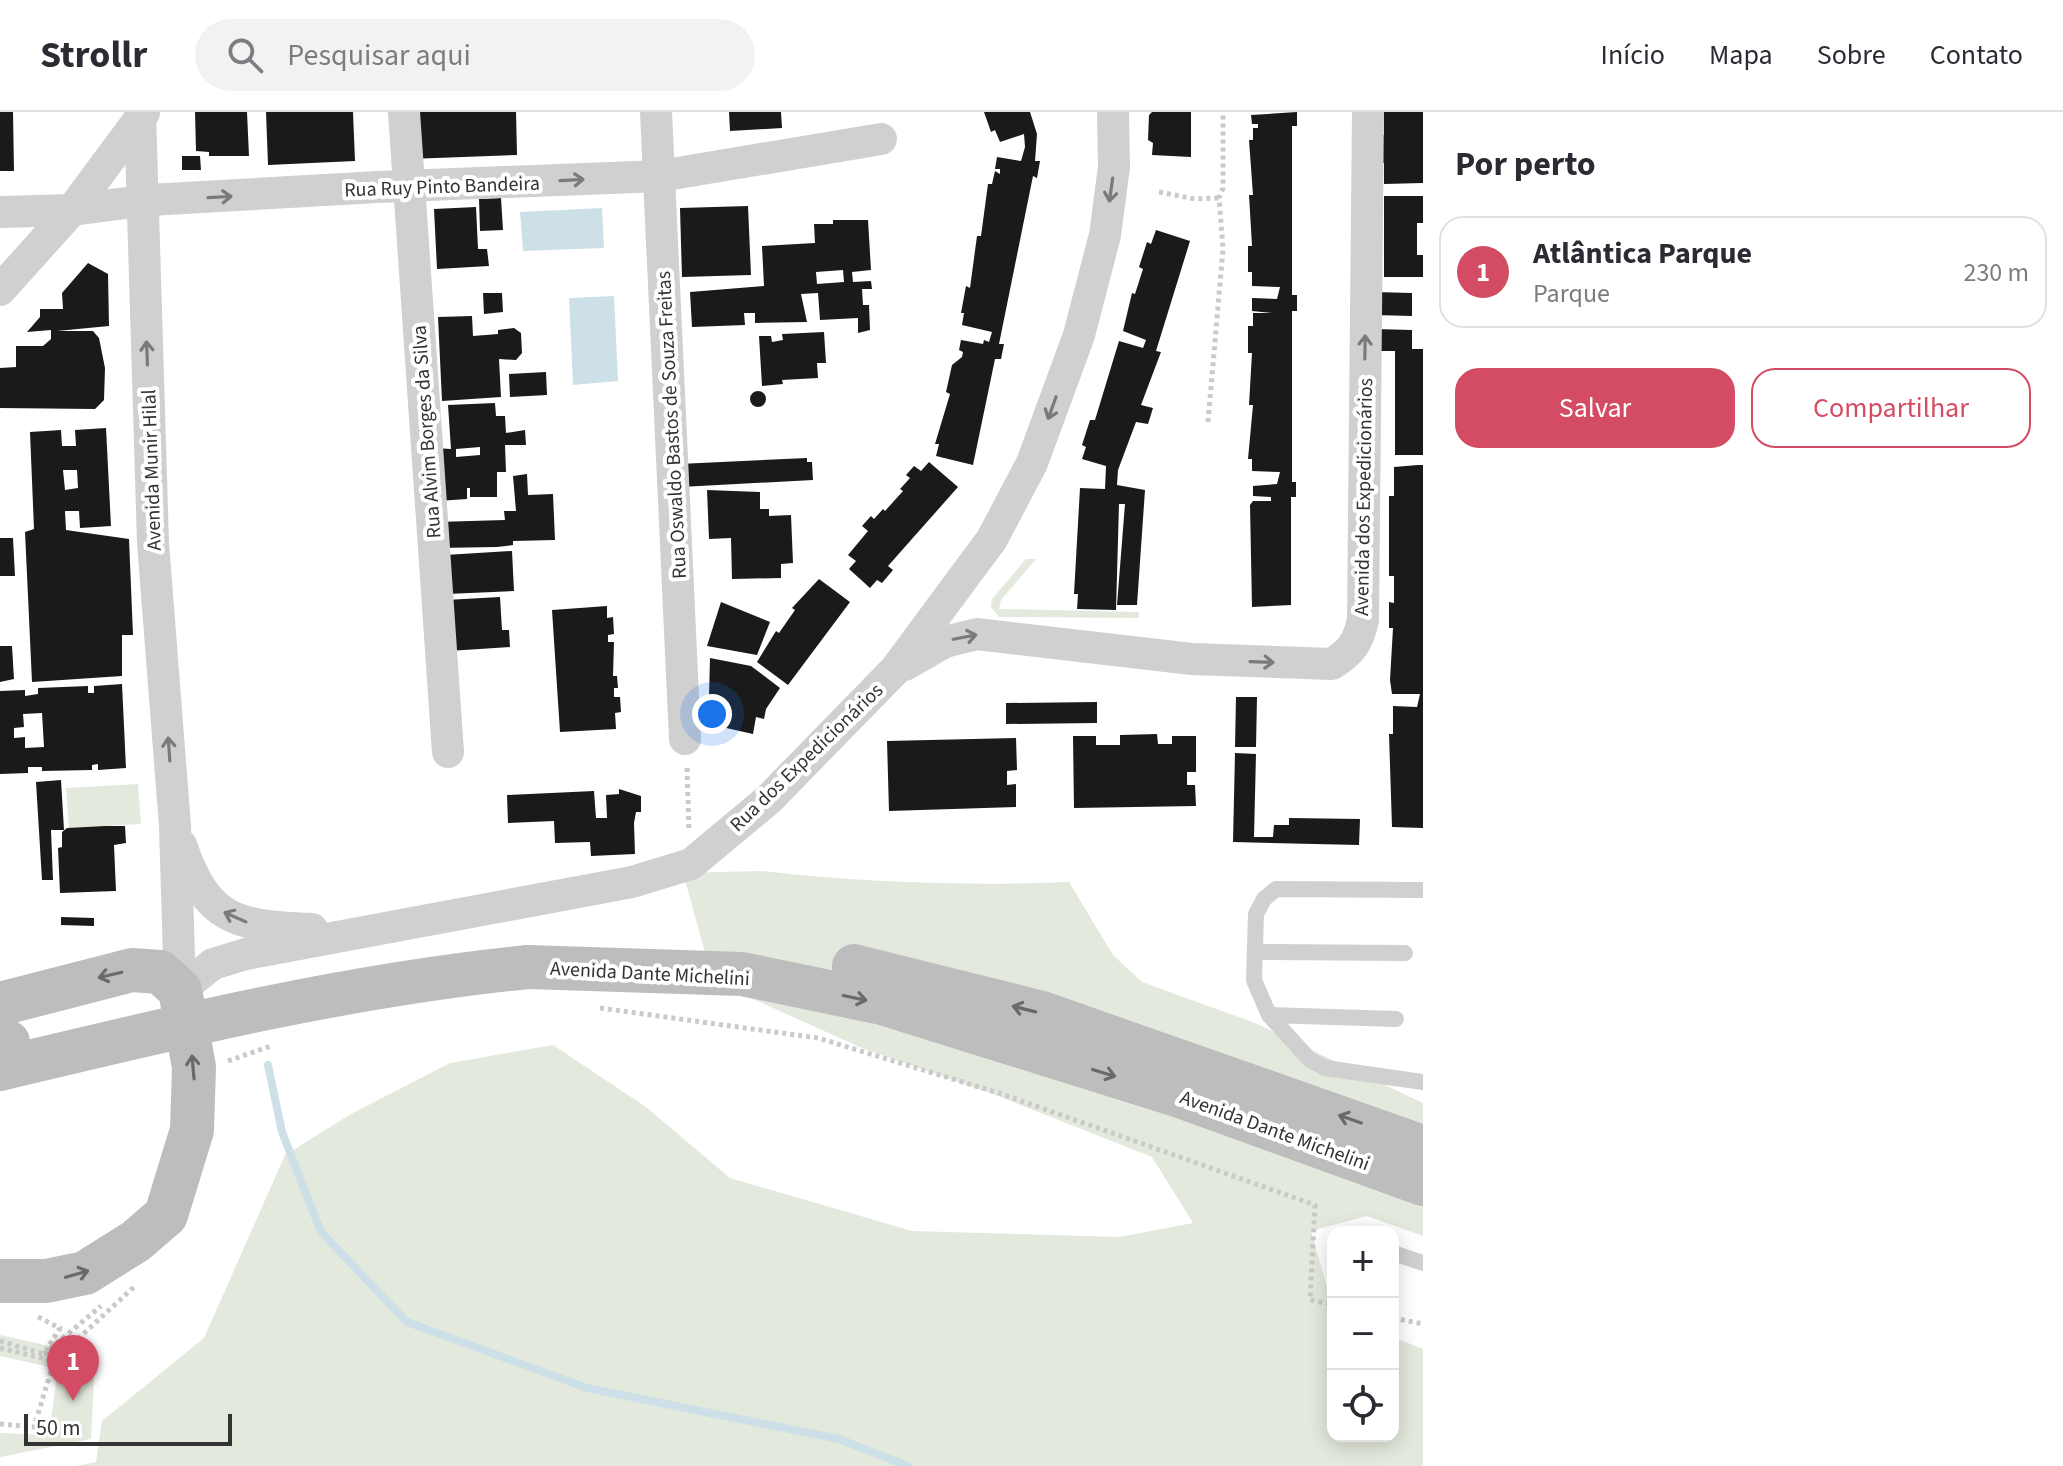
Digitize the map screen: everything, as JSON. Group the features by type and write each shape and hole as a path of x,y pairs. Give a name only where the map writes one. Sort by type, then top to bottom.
{"main road":[{"name":"Avenida Dante Michelini","path":"0,1069 317,997 602,945 702,949 859,967 1042,1013 1423,1147"},
{"name":"Avenida Dante Michelini","path":"0,1044 241,991 416,959 529,958 742,974 882,1003 1180,1096 1423,1184"},
{"path":"0,1004 132,970 160,972 180,990 194,1067 192,1130 166,1215 136,1241 85,1273 46,1281 14,1297"}],"street":[{"name":"Rua Alvim Borges da Silva","path":"404,112 448,752"},
{"name":"Rua Oswaldo Bastos de Souza Freitas","path":"656,112 685,739"},
{"name":"Rua dos Expedicionários","path":"180,990 213,964 246,954 632,882 691,864 769,799 895,670 992,539 1032,463 1079,335 1105,235 1114,167 1113,112"},
{"name":"Avenida dos Expedicionários","path":"895,670 945,642 977,634 1192,659 1332,664 1350,652 1359,638 1363,620 1368,112"},
{"name":"Avenida Munir Hilal","path":"142,114 153,543 175,826 180,990"},
{"path":"0,290 72,210 142,114"},
{"name":"Rua Ruy Pinto Bandeira","path":"0,212 72,210 142,202 410,186 660,176 881,139"},
{"name":"Avenida Munir Hilal","path":"175,826 192,877 215,908 242,922 272,928 367,932"}],"lane":[{"path":"1423,890 1276,889 1264,899 1256,914 1254,980 1269,1015 1309,1059 1325,1068 1423,1082"},
{"path":"1255,952 1405,953"},
{"path":"1269,1015 1396,1019"},
{"path":"1399,1255 1423,1263"}],"path":[{"path":"1208,422 1223,249 1223,211 1219,198 1223,188 1223,112"},
{"path":"1159,192 1195,199 1219,198"},
{"path":"685,739 691,864"},
{"path":"587,1005 818,1038 1002,1094 1315,1205 1310,1300 1327,1304"},
{"path":"223,1062 280,1043"},
{"path":"0,1341 44,1354 60,1328 14,1297"},
{"path":"1399,1319 1423,1324"},
{"path":"0,1424 34,1427 54,1361"}],"shaded area":[{"path":"602,208 604,248 523,251 520,212"},
{"path":"614,296 618,381 573,385 569,298"},
{"path":"1026,559 1036,559 1001,600 999,609 1139,612 1139,618 999,617 991,607 992,599"},
{"path":"138,784 141,824 69,828 66,788"},
{"path":"761,871 838,878 991,884 1069,882 1113,955 1142,982 1255,1023 1423,1103 1423,1236 1367,1216 1311,1231 1327,1287 1327,1442 1399,1442 1399,1339 1423,1349 1423,1466 76,1466 96,1462 102,1421 204,1338 285,1155 351,1114 450,1063 553,1045 646,1107 730,1178 912,1231 1119,1237 1193,1223 1152,1157 998,1096 862,1048 713,981 683,873"},
{"path":"0,1335 95,1356 91,1439 0,1457 0,1433 49,1435 58,1369 0,1356"}],"building":[{"path":"0,112 13,112 14,171 0,171"},
{"path":"195,112 247,112 249,156 209,156 209,152 196,151"},
{"path":"266,112 353,112 355,161 268,165"},
{"path":"413,112 516,112 517,155 409,159"},
{"path":"729,112 781,112 782,128 730,131"},
{"path":"984,112 1030,112 1037,134 1035,161 1040,161 1037,178 1033,176 999,344 1004,344 1001,359 995,359 973,465 936,456 939,444 935,444 950,394 946,392 952,365 962,357 963,352 959,350 961,340 983,344 984,340 989,342 992,332 962,325 964,313 961,313 966,286 970,288 977,236 981,236 988,184 992,184 995,171 1000,174 1000,169 995,169 997,157 1021,161 1025,147 1024,134 1000,142 995,130 991,132"},
{"path":"1152,112 1191,112 1191,157 1152,155 1153,143 1148,140 1149,115"},
{"path":"1297,112 1297,126 1292,126 1292,295 1297,295 1297,311 1292,311 1292,482 1296,482 1296,497 1291,497 1291,605 1252,607 1250,505 1253,501 1271,501 1271,497 1253,496 1253,486 1277,484 1280,472 1252,471 1252,459 1248,459 1253,405 1249,405 1252,353 1248,353 1248,326 1253,326 1253,313 1272,313 1252,311 1252,298 1277,299 1280,287 1252,286 1252,272 1248,272 1248,246 1252,246 1249,195 1253,195 1249,140 1253,140 1253,128 1258,128 1258,124 1252,124 1251,115"},
{"path":"1384,112 1423,112 1423,183 1384,184 1384,163 1373,163 1373,135 1384,135"},
{"path":"182,156 200,156 201,170 182,170"},
{"path":"1384,196 1423,196 1423,223 1417,223 1417,255 1423,255 1423,277 1384,277"},
{"path":"501,198 503,230 480,231 479,199"},
{"path":"748,206 751,275 682,277 680,208"},
{"path":"476,207 478,249 487,249 489,266 437,269 434,209"},
{"path":"833,220 868,220 871,270 852,272 853,282 871,281 872,289 862,289 863,305 869,305 870,330 858,333 858,318 820,320 818,293 801,294 807,322 755,323 755,313 744,313 745,325 692,327 690,292 764,286 762,246 815,243 814,224 833,224","holes":["843,270 844,282 817,284 816,272"]},
{"path":"1156,230 1190,241 1156,351 1161,352 1141,405 1153,408 1148,424 1136,422 1118,470 1117,485 1145,490 1137,605 1117,605 1125,504 1119,504 1116,610 1077,609 1078,594 1074,594 1080,488 1105,489 1106,466 1082,459 1086,447 1082,445 1090,420 1095,420 1119,341 1143,348 1146,340 1123,331 1132,293 1135,294 1143,269 1139,267 1147,242 1151,244"},
{"path":"88,263 108,274 109,326 57,331 93,331 99,338 105,368 104,400 95,409 0,408 0,368 16,367 16,346 43,346 51,339 51,330 27,332 40,317 40,309 63,309 62,293"},
{"path":"1374,292 1412,293 1412,316 1374,315"},
{"path":"483,293 502,293 503,312 484,314"},
{"path":"472,316 473,336 498,334 498,330 514,328 521,333 522,353 516,360 499,359 501,397 442,401 438,317"},
{"path":"1374,329 1412,330 1412,349 1423,349 1423,455 1395,455 1395,351 1374,351"},
{"path":"824,332 826,363 817,363 818,378 782,380 783,384 762,386 759,336 771,336 772,342 783,340 782,334"},
{"path":"546,372 547,395 510,397 509,374"},
{"path":"758,391 764,393 764,405 758,407 752,405 750,399 752,393"},
{"path":"495,403 496,416 505,416 506,433 525,430 526,445 505,445 506,472 497,472 497,497 470,497 470,488 467,488 467,499 438,501 435,448 451,449 448,405","holes":["480,447 480,455 456,457 456,449"]},
{"path":"106,428 111,526 80,528 79,511 65,511 66,530 129,539 133,635 122,635 122,676 32,682 25,532 34,529 30,432 61,430 62,446 76,446 75,430","holes":["63,470 77,470 78,488 65,490"]},
{"path":"807,458 807,462 812,462 813,480 681,487 679,464"},
{"path":"929,462 958,487 888,566 893,570 882,583 877,580 870,588 849,569 856,561 848,555 868,531 862,526 871,516 874,519 883,509 885,511 903,491 900,489 910,478 906,475 914,466 921,471"},
{"path":"1423,465 1423,828 1392,827 1389,734 1393,734 1393,706 1417,707 1420,694 1392,694 1393,628 1389,628 1389,602 1394,603 1394,576 1389,576 1389,496 1394,496 1394,467"},
{"path":"527,474 528,495 553,494 555,540 513,541 513,545 497,547 437,548 436,522 505,520 504,511 516,511 513,476"},
{"path":"707,490 760,492 760,509 769,509 769,516 791,515 793,563 781,564 781,578 732,579 731,538 709,539"},
{"path":"0,538 13,538 15,576 0,576"},
{"path":"512,551 514,591 447,594 445,555"},
{"path":"819,579 850,602 788,685 757,662 776,631 779,633 795,610 792,608"},
{"path":"500,597 502,630 509,630 510,647 449,651 446,600"},
{"path":"721,602 770,622 757,655 707,646"},
{"path":"607,606 607,618 613,617 614,634 608,635 608,642 614,642 613,676 617,676 618,688 614,688 614,697 620,697 621,712 615,713 616,729 560,732 552,610"},
{"path":"0,646 12,646 14,679 0,682"},
{"path":"710,658 751,666 780,688 766,709 764,719 756,717 753,734 704,723 709,696"},
{"path":"122,684 126,768 98,770 98,764 92,765 92,770 42,771 42,767 28,767 28,773 0,774 0,691 25,690 25,696 38,694 38,688 88,686 88,693 94,693 94,686","holes":["42,713 44,747 25,748 25,737 14,738 14,728 24,727 23,714"]},
{"path":"1236,697 1257,697 1256,747 1235,747"},
{"path":"1097,702 1097,723 1006,724 1006,703"},
{"path":"1157,734 1158,744 1172,744 1172,736 1196,736 1196,772 1187,772 1187,785 1195,785 1196,806 1074,808 1073,736 1096,736 1096,745 1120,745 1120,735"},
{"path":"1016,738 1017,770 1007,771 1007,785 1016,784 1016,807 889,811 887,741"},
{"path":"1235,753 1256,754 1254,837 1273,837 1274,825 1289,825 1289,818 1360,819 1359,845 1233,842"},
{"path":"61,780 64,830 51,830 53,880 42,880 36,782"},
{"path":"619,789 641,796 641,812 636,812 634,823 635,854 591,856 590,842 555,843 554,821 508,823 507,795 594,791 596,818 607,818 606,795 619,794"},
{"path":"125,826 126,843 114,845 116,891 60,893 58,848 62,847 62,832 67,828"},
{"path":"61,917 94,918 94,926 61,925"}],"waterway":[{"path":"268,1065 282,1132 321,1232 407,1322 587,1388 839,1439 908,1466"}],"place":[{"name":"Atlântica Parque","path":"73,1401"}]}
